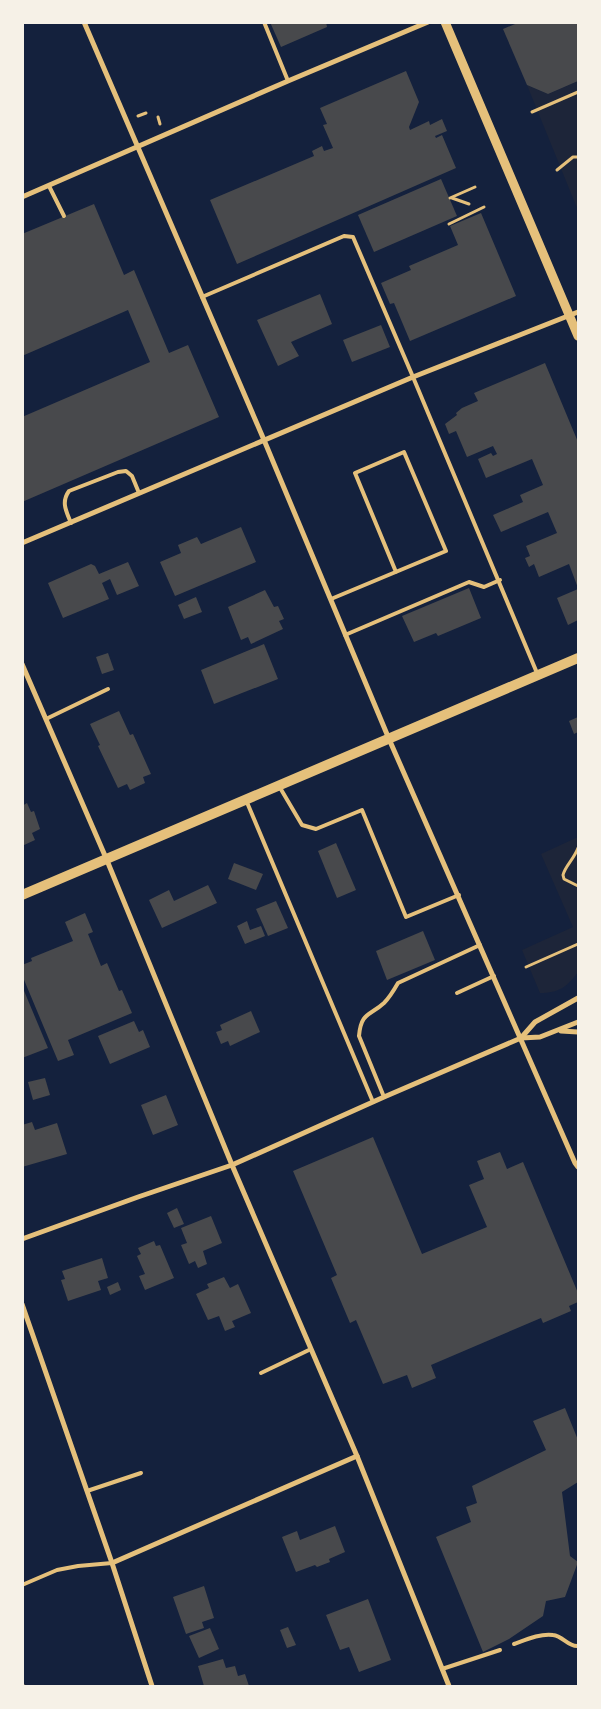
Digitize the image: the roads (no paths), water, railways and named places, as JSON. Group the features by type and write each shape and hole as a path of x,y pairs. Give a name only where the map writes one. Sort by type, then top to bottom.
{"main road":[{"path":"22,895 578,658"}],"street":[{"path":"84,22 264,440 389,739 575,1163 578,1166"},
{"path":"22,197 428,22"},
{"path":"446,22 574,314 578,336"},
{"path":"22,543 413,376 574,314"},
{"path":"22,664 106,858 232,1165 357,1456 442,1669 447,1686"},
{"path":"521,1038 535,1022 578,998"},
{"path":"22,1239 232,1165 384,1096 521,1038 540,1037 578,1022"},
{"path":"558,1030 578,1032"},
{"path":"22,1304 112,1563 152,1686"},
{"path":"112,1563 357,1456"}],"lane":[{"path":"264,22 288,81"},
{"path":"49,186 64,216"},
{"path":"202,298 344,236 352,237 500,580 538,675"},
{"path":"331,599 396,572 446,551 404,452 355,473 396,572"},
{"path":"71,523 64,506 64,497 69,491 118,472 126,471 132,476 139,493"},
{"path":"346,635 469,582 484,587 500,580"},
{"path":"46,719 108,689"},
{"path":"279,786 302,825 316,829 362,810 406,917 459,895"},
{"path":"246,800 373,1102"},
{"path":"384,1096 359,1036 360,1026 367,1013 382,1004 398,983 481,945"},
{"path":"457,993 494,976"},
{"path":"261,1373 311,1349"},
{"path":"87,1492 141,1473"},
{"path":"22,1585 57,1570 112,1563"},
{"path":"514,1644 535,1637 554,1635 573,1647 578,1646"},
{"path":"442,1669 500,1650"}]}
